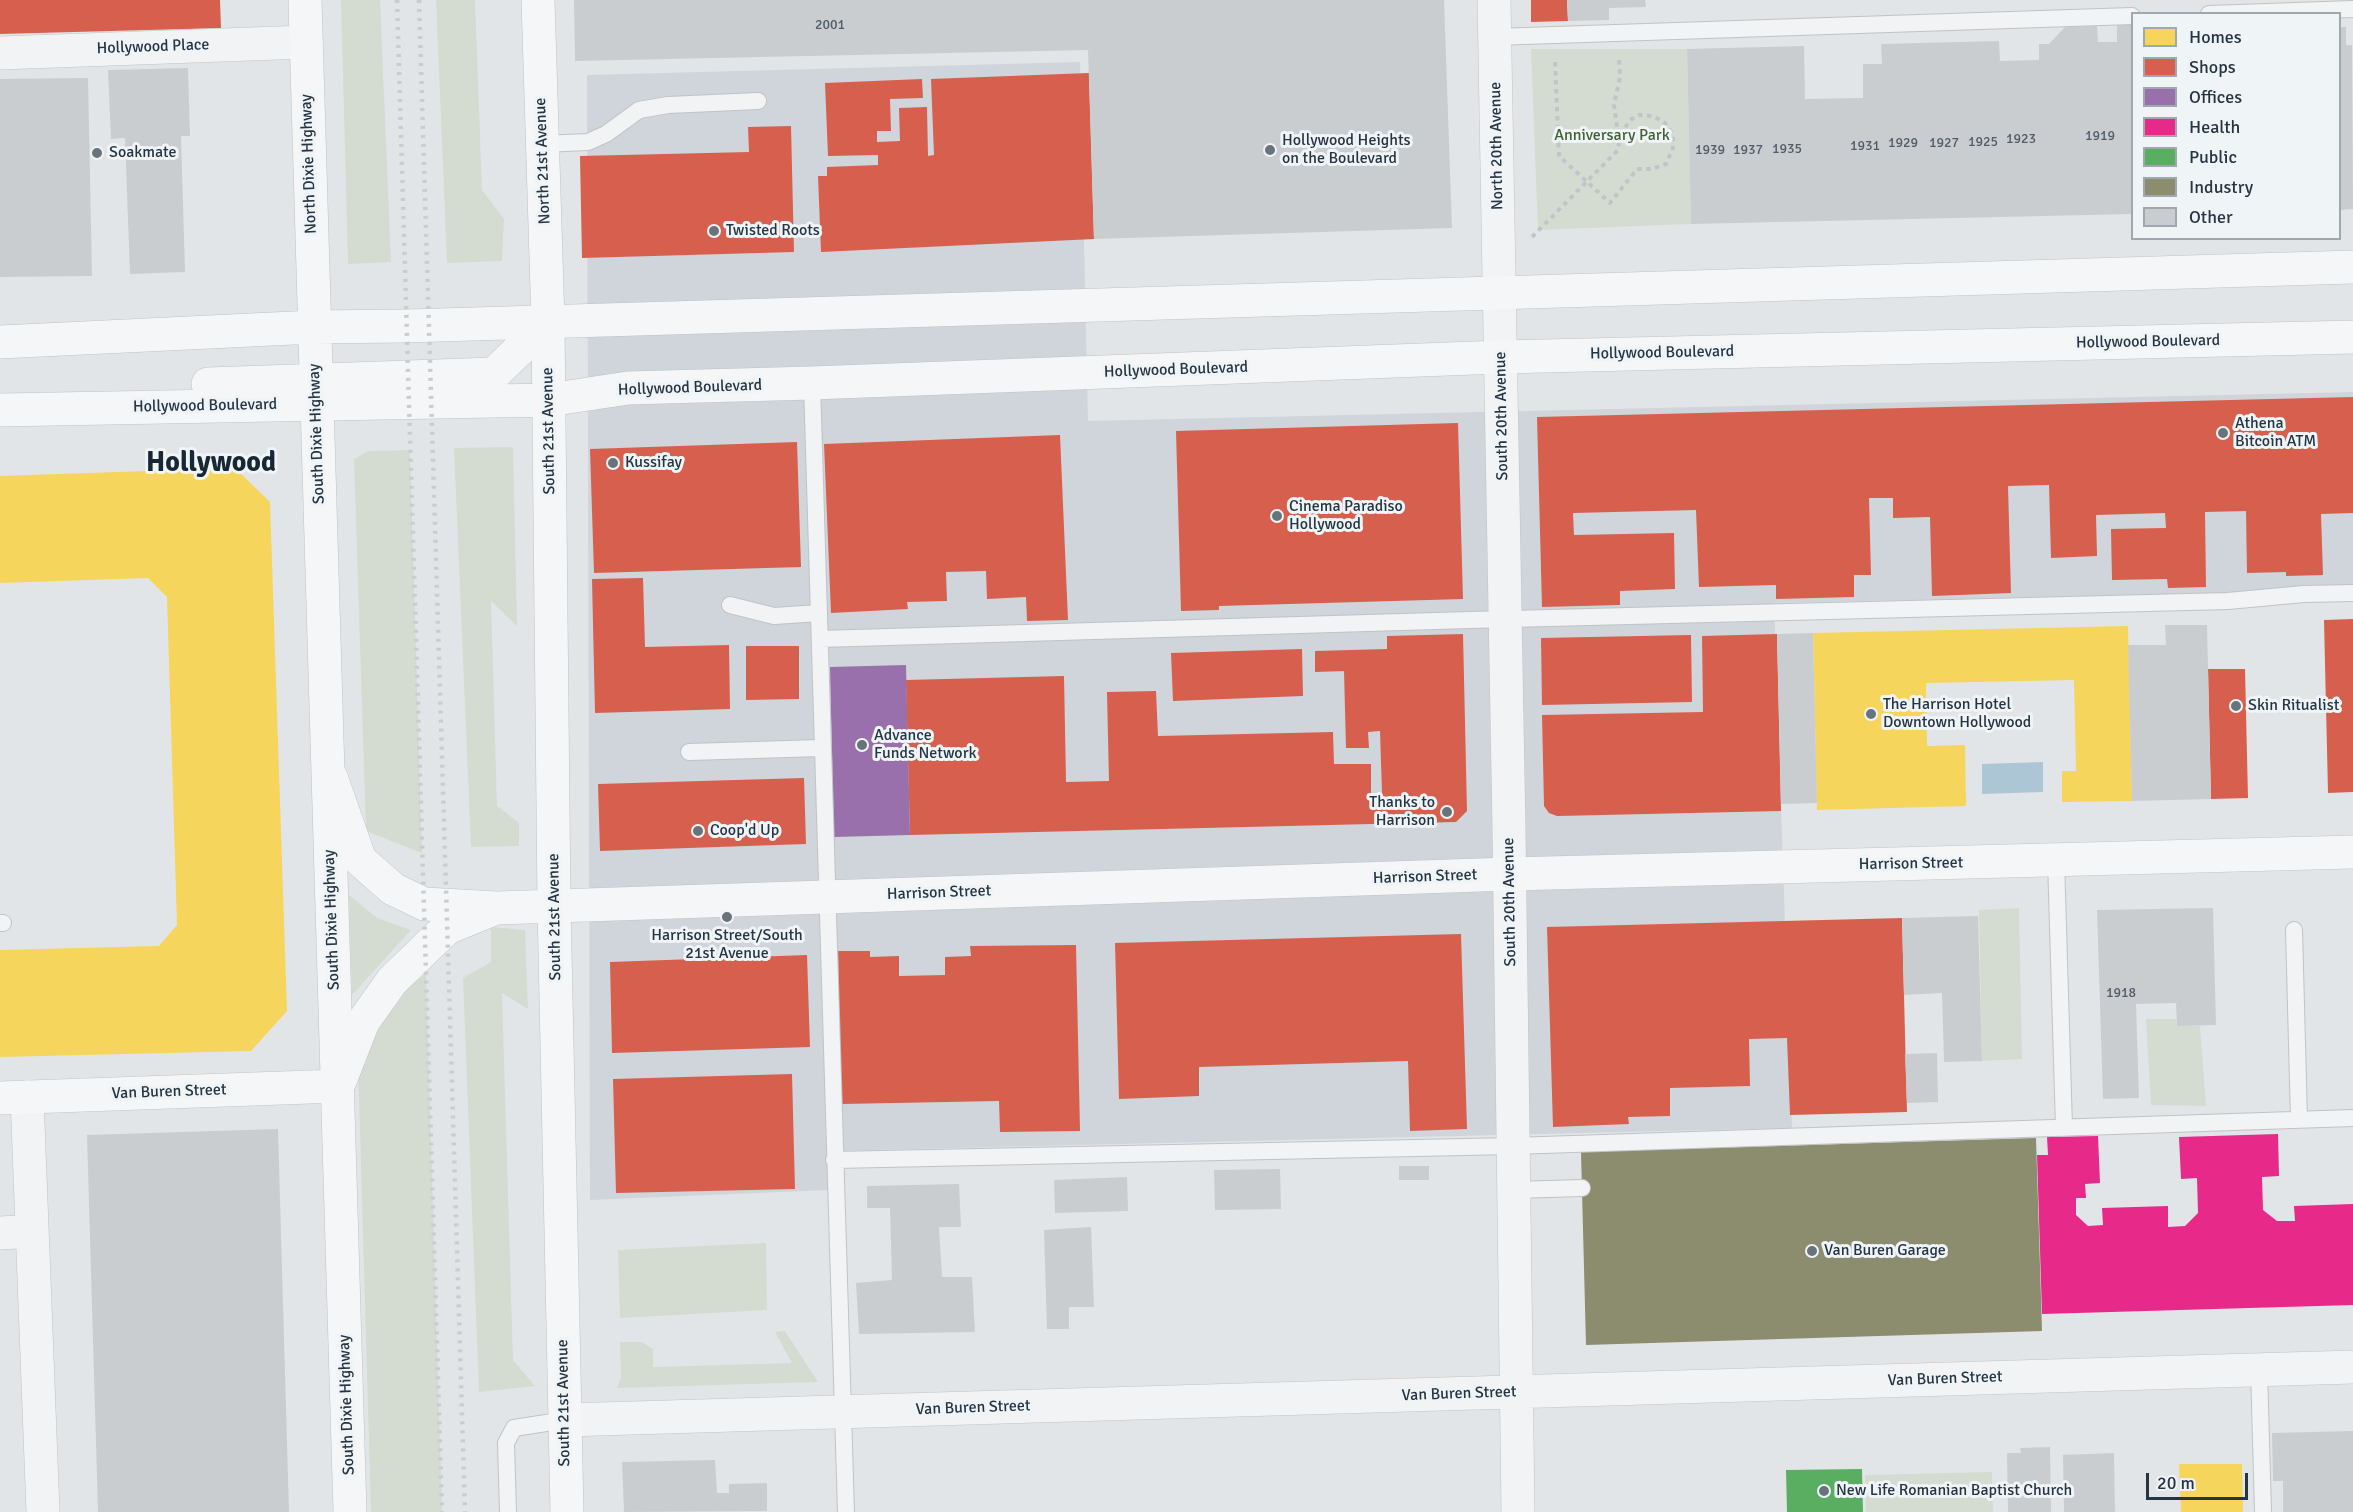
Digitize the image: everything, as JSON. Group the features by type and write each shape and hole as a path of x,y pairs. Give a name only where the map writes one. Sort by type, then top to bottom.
{"main road":[{"name":"North Dixie Highway","path":"305,0 314,327"},
{"name":"North 21st Avenue","path":"538,0 548,322"},
{"path":"0,342 314,327 548,322 2353,267"},
{"path":"0,404 69,388 316,392 494,374 548,322"},
{"name":"South 21st Avenue","path":"548,322 554,905 567,1512"},
{"name":"South Dixie Highway","path":"314,327 327,766 328,913 338,1086 350,1512"},
{"name":"Hollywood Boulevard","path":"0,410 316,392 549,400 628,388 1500,357 2353,337"},
{"name":"Harrison Street","path":"327,766 360,860 393,889 424,904 497,908 1510,874 2353,852"},
{"name":"Harrison Street","path":"338,1086 363,1023 392,981 447,928 497,908"},
{"name":"Van Buren Street","path":"14,1098 338,1086"}],"street":[{"name":"North 20th Avenue","path":"1494,0 1500,292"},
{"name":"Hollywood Place","path":"0,53 306,42"},
{"name":"South 20th Avenue","path":"1500,292 1518,1512"},
{"path":"14,1098 32,1231 42,1512"},
{"path":"0,1233 32,1231"},
{"name":"Van Buren Street","path":"565,1420 2353,1366"}],"lane":[{"path":"2267,12 2353,9"},
{"path":"1494,37 2131,16"},
{"path":"543,144 588,142 606,134 639,110 668,105 758,100"},
{"path":"812,383 821,748 846,1512"},
{"path":"820,639 2228,601 2304,594 2353,593"},
{"path":"730,605 774,616 819,613"},
{"path":"688,752 821,748"},
{"path":"2056,860 2064,1128"},
{"path":"2294,930 2299,1120"},
{"path":"834,1160 1513,1146 2353,1118"},
{"path":"1514,1190 1582,1188"},
{"path":"2259,1368 2263,1512"},
{"path":"508,1512 507,1443 514,1428 565,1420"}],"path":[{"path":"1609,55 1619,54 1620,77 1614,105 1619,142"},
{"path":"1529,240 1586,182 1618,150 1623,131 1630,120 1639,115 1653,116 1665,123 1673,135 1673,148 1666,164 1652,169 1637,169 1610,203 1586,182 1559,156 1555,61 1566,60"}],"shaded area":[{"path":"1080,62 1088,421 2353,392 2353,588 2235,593 1774,603 1792,1128 828,1151 829,1190 590,1200 587,75"}],"green space":[{"path":"341,0 380,0 391,262 348,264"},
{"path":"436,0 475,0 482,190 504,219 502,261 447,263"},
{"name":"Anniversary Park","path":"1531,49 1687,49 1691,224 1538,230"},
{"path":"513,447 517,626 491,601 497,806 519,823 519,846 471,847 454,448"},
{"path":"410,450 422,853 366,831 354,459 369,451"},
{"path":"349,895 377,918 411,930 352,995"},
{"path":"2019,908 2022,1059 1982,1061 1979,910"},
{"path":"491,927 525,930 528,1009 502,993 513,1360 535,1386 479,1392 463,978 491,962"},
{"path":"426,974 442,1512 371,1512 358,1062 391,997"},
{"path":"2146,1019 2176,1019 2177,1026 2200,1026 2206,1106 2151,1105"},
{"path":"766,1243 767,1310 620,1318 618,1250"},
{"path":"785,1331 818,1382 617,1388 621,1378 620,1342 642,1342 653,1349 653,1367 792,1363 775,1332"},
{"path":"1992,1472 1993,1512 1866,1512 1865,1475"}],"water":[{"path":"2043,762 2043,792 1982,794 1982,764"}],"building: Homes":[{"path":"235,468 270,502 287,1011 251,1051 0,1057 0,950 159,946 177,925 167,597 148,578 0,583 0,476"},
{"name":"The Harrison Hotel Downtown Hollywood","path":"2128,626 2132,801 2062,802 2062,771 2076,771 2074,680 1926,683 1927,746 1965,745 1966,806 1817,810 1813,633"},
{"path":"2179,1464 2242,1464 2243,1512 2181,1512"}],"building: Shops":[{"path":"0,0 220,0 221,28 0,34"},
{"path":"1531,0 1567,0 1568,21 1531,22"},
{"path":"1089,73 1094,239 821,252 818,176 827,176 827,167 878,165 878,155 828,156 825,83 922,79 923,98 890,99 891,131 877,131 877,142 900,141 899,108 927,107 928,156 934,155 931,79"},
{"path":"791,126 794,252 582,258 580,156 749,152 748,127"},
{"path":"2353,397 2353,513 2321,514 2323,575 2286,576 2286,572 2247,573 2246,511 2205,512 2206,587 2168,588 2167,579 2112,580 2111,529 2166,528 2165,513 2096,515 2097,556 2051,558 2049,485 2008,486 2011,593 1932,596 1930,517 1893,518 1893,498 1869,498 1871,575 1854,575 1854,597 1776,599 1776,585 1699,587 1696,510 1573,513 1574,535 1674,533 1675,589 1620,591 1620,605 1542,607 1537,417"},
{"path":"1458,423 1463,599 1219,606 1219,610 1181,611 1176,431"},
{"path":"1060,435 1068,620 1027,621 1026,597 987,599 986,571 946,572 947,601 907,602 908,609 831,613 824,444"},
{"path":"797,442 801,567 594,573 590,449"},
{"path":"643,578 645,647 729,645 730,709 595,713 592,579"},
{"path":"2353,619 2353,792 2328,793 2324,620"},
{"path":"1463,634 1467,811 1456,822 910,835 906,680 1064,676 1066,782 1109,781 1107,692 1156,691 1158,736 1333,732 1334,764 1371,764 1371,793 1382,793 1380,731 1368,732 1369,748 1346,748 1344,671 1315,672 1315,651 1387,649 1387,636"},
{"path":"1777,634 1781,811 1557,816 1549,813 1544,806 1542,715 1703,712 1702,636"},
{"path":"1691,635 1692,702 1542,705 1541,638"},
{"path":"746,646 799,646 799,699 746,700"},
{"path":"1302,649 1303,696 1173,701 1171,653"},
{"path":"2208,669 2245,669 2248,798 2211,799"},
{"path":"804,778 806,844 600,851 598,784"},
{"path":"1902,918 1907,1112 1790,1115 1787,1038 1749,1039 1750,1086 1670,1088 1670,1116 1628,1117 1629,1124 1553,1127 1547,927"},
{"path":"1461,934 1467,1129 1410,1131 1408,1061 1199,1067 1199,1096 1119,1099 1115,943"},
{"path":"1076,945 1080,1131 1000,1132 999,1101 841,1104 838,951 870,951 870,957 899,956 899,976 945,975 945,957 971,956 970,946"},
{"path":"807,955 810,1047 612,1053 610,962"},
{"path":"792,1074 795,1189 616,1193 613,1079"}],"building: Offices":[{"path":"906,665 910,835 834,837 830,667"}],"building: Health":[{"path":"2278,1134 2279,1176 2262,1177 2263,1210 2277,1221 2295,1221 2294,1206 2353,1204 2353,1305 2042,1314 2037,1155 2048,1155 2047,1137 2098,1136 2100,1183 2085,1184 2086,1198 2076,1198 2076,1215 2088,1226 2103,1225 2102,1208 2168,1206 2168,1227 2185,1226 2198,1213 2197,1178 2181,1179 2179,1137"}],"building: Public":[{"name":"New Life Romanian Baptist Church","path":"1862,1469 1863,1512 1787,1512 1786,1470"}],"building: Industry":[{"name":"Van Buren Garage","path":"2036,1138 2042,1331 1586,1345 1581,1152"}],"building: Other":[{"name":"Hollywood Heights on the Boulevard","path":"574,0 1444,0 1452,228 1094,239 1088,50 575,61"},
{"path":"1567,0 1645,0 1646,7 1609,8 1609,20 1568,21"},
{"path":"2117,25 2131,25 2131,214 1691,224 1687,49 1804,46 1805,99 1863,98 1863,64 1882,64 1881,44 1999,41 2000,61 2039,60 2039,44 2049,44 2065,27 2097,26 2098,42 2117,42"},
{"path":"2341,27 2346,27 2346,45 2352,45 2353,209 2341,210"},
{"path":"188,68 190,136 181,136 185,272 130,274 125,138 111,139 108,70"},
{"path":"88,78 92,276 0,277 0,79"},
{"path":"2165,625 2207,625 2211,799 2132,801 2128,645 2166,645"},
{"path":"1813,633 1817,803 1781,804 1777,634"},
{"path":"2213,908 2216,1025 2177,1026 2176,1003 2136,1004 2139,1098 2103,1099 2097,910"},
{"path":"1978,916 1982,1061 1944,1062 1942,993 1904,995 1902,918"},
{"path":"1937,1053 1938,1102 1907,1103 1905,1054"},
{"path":"278,1129 289,1512 98,1512 87,1135"},
{"path":"1399,1166 1429,1166 1429,1180 1399,1180"},
{"path":"1280,1169 1281,1209 1215,1210 1214,1170"},
{"path":"1127,1177 1128,1211 1055,1213 1054,1180"},
{"path":"959,1184 961,1227 939,1227 942,1277 972,1277 975,1332 859,1334 856,1283 892,1280 890,1208 867,1208 867,1186"},
{"path":"1091,1227 1094,1307 1069,1307 1069,1329 1047,1329 1044,1230"},
{"path":"2353,1431 2353,1512 2283,1512 2283,1481 2273,1481 2272,1433"},
{"path":"2050,1447 2051,1512 2008,1512 2007,1453 2021,1453 2020,1448"},
{"path":"2114,1453 2115,1512 2064,1512 2063,1455"},
{"path":"715,1460 717,1493 729,1493 729,1484 767,1483 767,1511 624,1512 622,1462"}],"railway":[{"path":"397,0 442,1512"},
{"path":"419,0 465,1512"}],"place":[{"name":"Hollywood Heights on the Boulevard","path":"1270,150"},
{"name":"Soakmate","path":"97,153"},
{"name":"Twisted Roots","path":"714,231"},
{"name":"Athena Bitcoin ATM","path":"2223,433"},
{"name":"Kussifay","path":"613,463"},
{"name":"Cinema Paradiso Hollywood","path":"1277,516"},
{"name":"Skin Ritualist","path":"2236,706"},
{"name":"The Harrison Hotel Downtown Hollywood","path":"1871,714"},
{"name":"Advance Funds Network","path":"862,745"},
{"name":"Thanks to Harrison","path":"1447,812"},
{"name":"Coop'd Up","path":"698,831"},
{"name":"Harrison Street/South 21st Avenue","path":"727,917"},
{"name":"Van Buren Garage","path":"1812,1251"},
{"name":"New Life Romanian Baptist Church","path":"1824,1491"}],"district":[{"name":"Hollywood","path":"211,464"}]}
